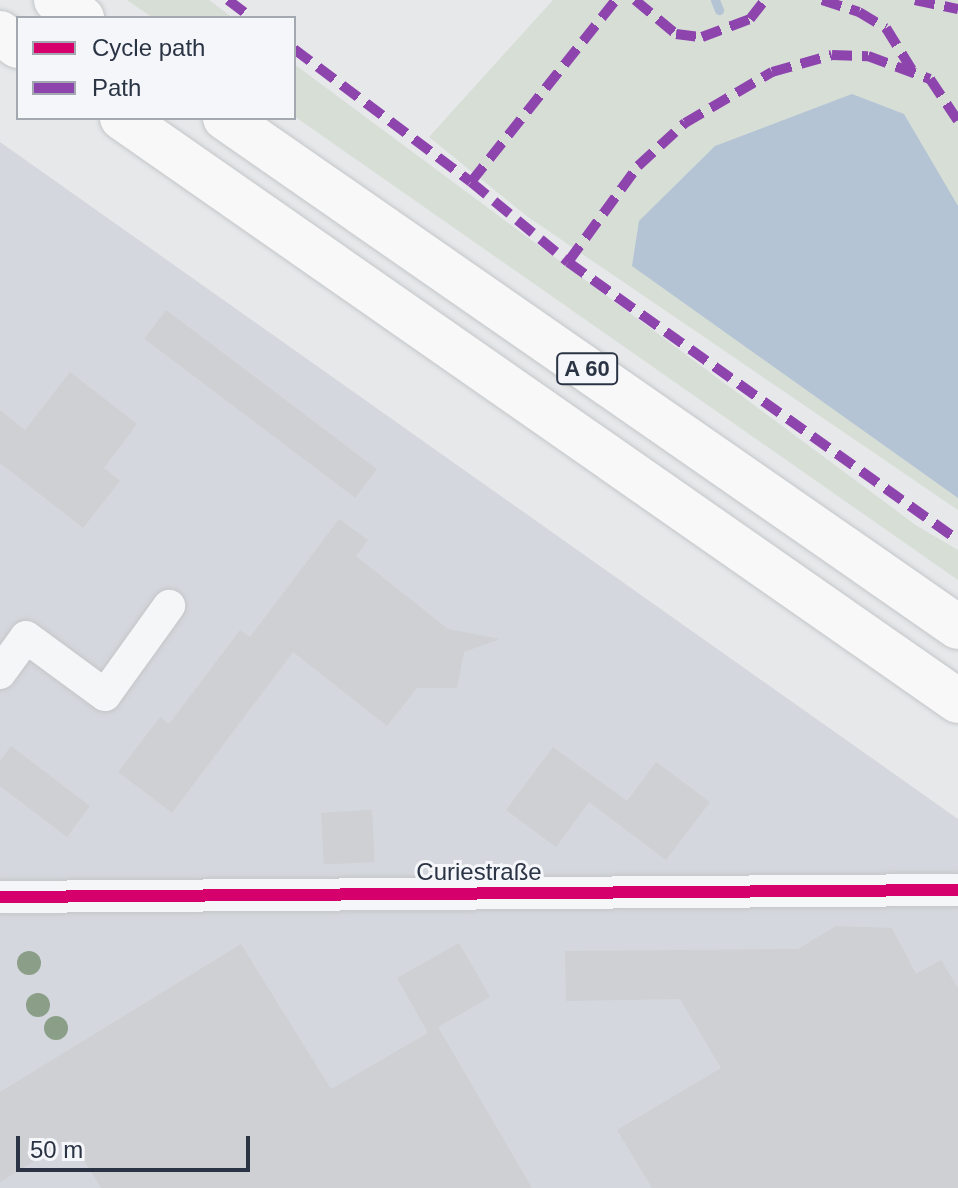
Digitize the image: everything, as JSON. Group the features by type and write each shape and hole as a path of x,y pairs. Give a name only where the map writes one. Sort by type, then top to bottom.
{"highway":[{"path":"56,0 79,16"},
{"name":"A 60","path":"125,120 958,701"},
{"name":"A 60","path":"228,120 958,627"}],"street":[{"path":"0,673 26,637 105,695 169,606"},
{"name":"Curiestraße","path":"0,897 958,890"}],"shaded area":[{"path":"127,0 209,0 230,16 150,16"},
{"path":"553,0 958,0 958,510 528,217 429,137"},
{"path":"296,65 917,526 958,550 958,580 296,117"},
{"path":"0,142 958,819 958,1188 0,1188"}],"water":[{"path":"852,94 904,114 958,206 958,498 632,266 639,221 715,146"}],"building":[{"path":"166,310 377,469 355,498 144,339"},
{"path":"70,372 137,424 104,468 120,481 83,528 0,463 0,410 25,430"},
{"path":"339,519 368,540 356,556 448,629 500,639 464,652 457,688 417,688 387,726 293,652 172,813 118,772 160,717 169,724 240,630 250,637"},
{"path":"11,746 90,806 67,837 0,786 0,761"},
{"path":"553,747 627,801 656,762 710,802 666,860 589,802 556,847 506,810"},
{"path":"372,810 375,862 324,865 321,813"},
{"path":"836,926 892,928 916,974 941,960 958,988 958,1188 652,1188 617,1130 721,1068 680,999 566,1001 565,951 798,949"},
{"path":"459,943 490,997 438,1027 532,1188 101,1188 71,1139 0,1182 0,1092 241,944 331,1089 428,1033 397,978"}],"waterway":[{"path":"715,0 719,10"}],"marked path":[{"path":"228,0 249,16"},
{"path":"296,51 471,182 616,0"},
{"path":"635,0 676,34 702,37 750,19 765,0"},
{"path":"822,0 859,12 886,28 912,70"},
{"path":"915,0 958,9"},
{"path":"568,262 638,166 685,123 772,72 832,55 868,56 930,79 958,121"},
{"path":"471,182 568,262 958,540"}],"cycle path":[{"path":"0,897 958,890"}]}
